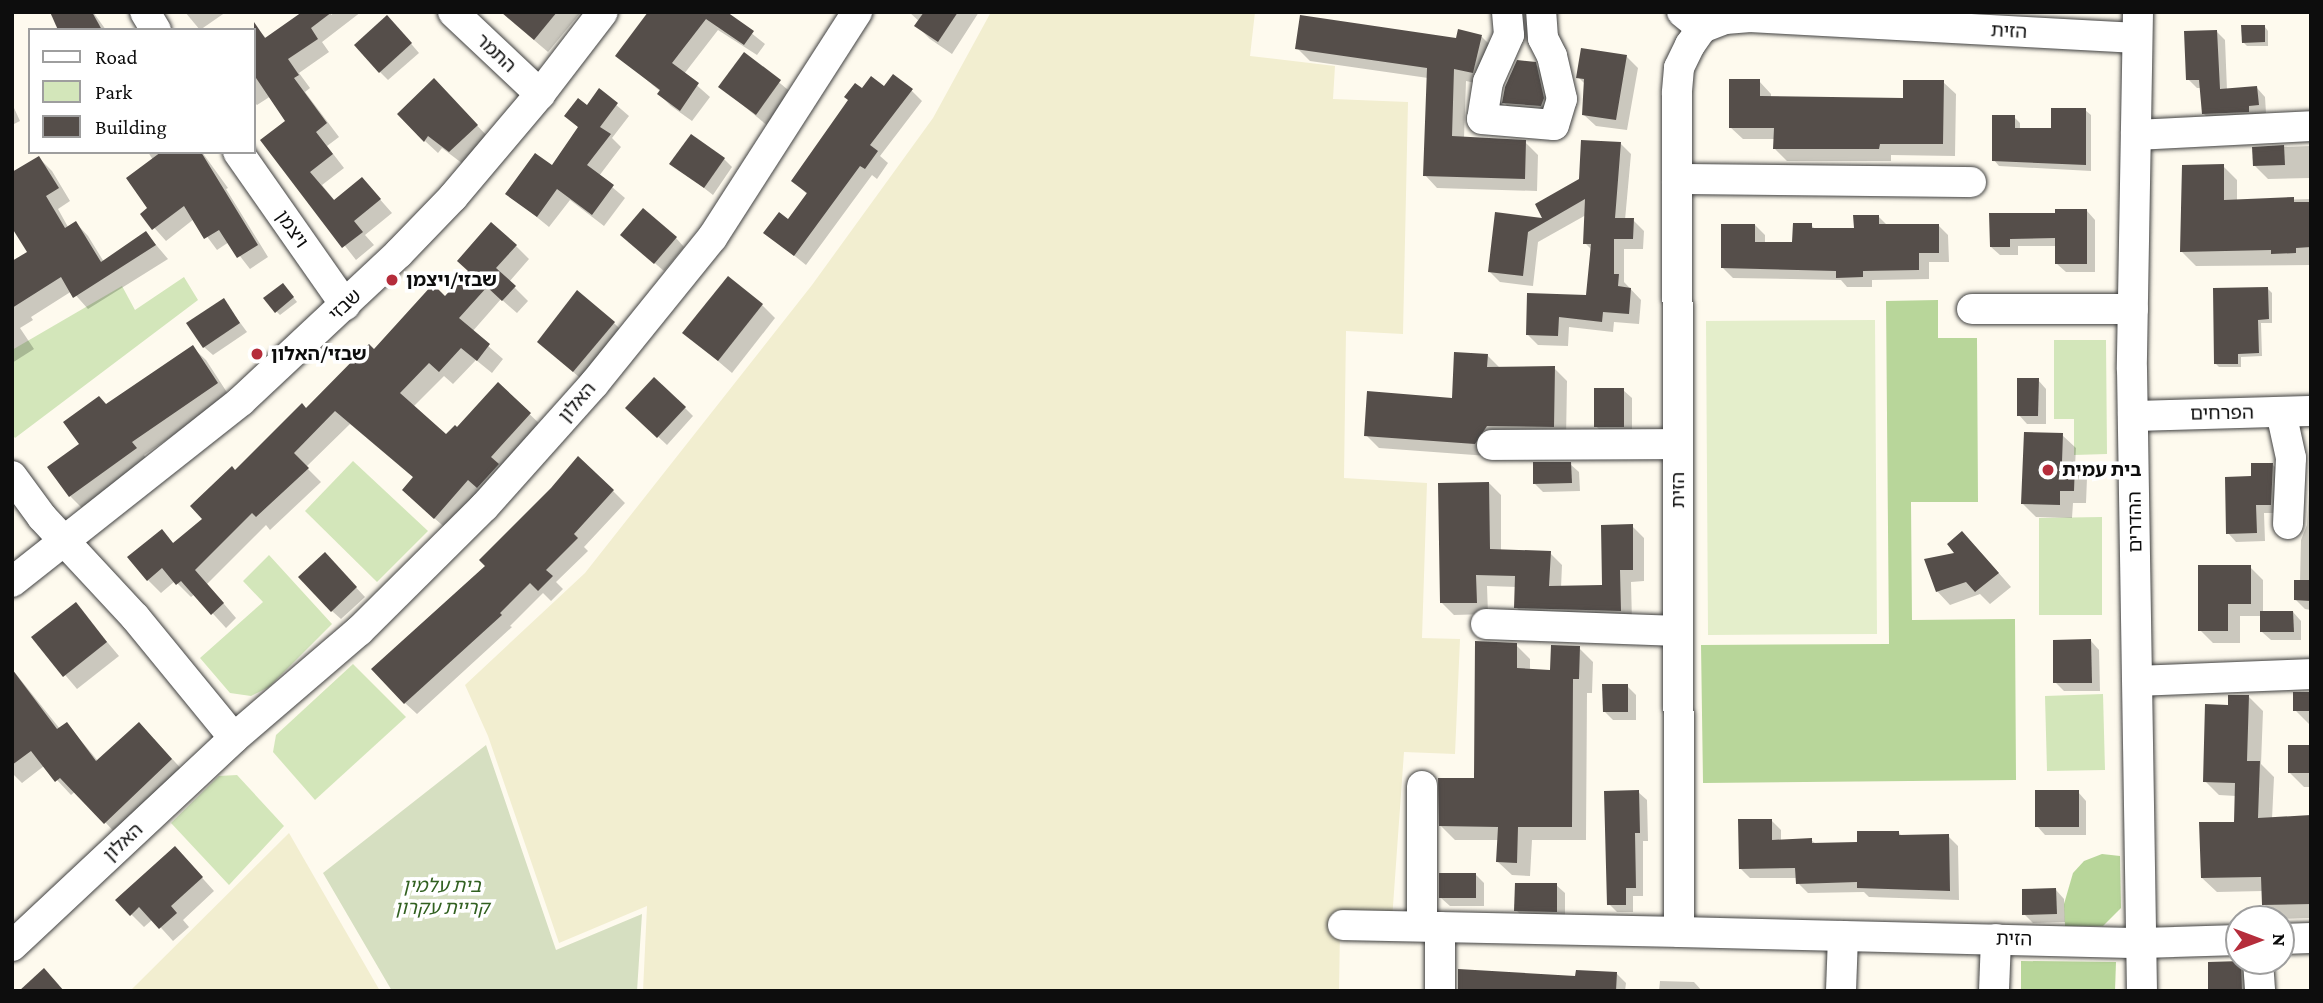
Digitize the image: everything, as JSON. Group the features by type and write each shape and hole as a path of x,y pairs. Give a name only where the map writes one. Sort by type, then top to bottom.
{"street":[{"path":"145,12 155,28"},
{"name":"התמר","path":"453,12 540,94"},
{"name":"שבזי","path":"12,582 241,401 345,305 453,197 540,94 603,12"},
{"name":"האלון","path":"12,946 234,738 359,631 423,571 594,384 712,238 857,12"},
{"path":"1507,12 1509,35 1488,82 1482,120 1555,125 1562,99 1552,56 1543,38 1541,12"},
{"name":"הזית","path":"2138,25 1875,18 1709,18 1689,45 1679,68 1677,178 1679,932 2142,943 2225,940"},
{"name":"ההדרים","path":"2138,25 2133,416 2143,991"},
{"path":"2136,135 2311,126"},
{"name":"ויצמן","path":"239,154 345,305"},
{"path":"1677,178 1972,183"},
{"path":"1972,309 2133,309"},
{"path":"2288,524 2301,458 2296,412"},
{"name":"הפרחים","path":"2133,416 2296,412"},
{"path":"1492,445 1678,444"},
{"path":"12,476 42,517 135,617 234,738"},
{"path":"1486,624 1678,631"},
{"path":"2138,681 2311,674"},
{"path":"1422,786 1431,926 1440,991"},
{"path":"1343,925 1679,932"},
{"path":"1841,991 1843,936"},
{"path":"1994,991 1996,939"}],"shaded area":[{"path":"991,12 1255,12 1250,56 1335,66 1333,99 1408,102 1403,334 1346,331 1344,478 1427,483 1422,638 1460,639 1455,754 1404,752 1391,934 1340,931 1339,991 643,991 647,906 559,943 488,736 465,685 585,573 812,285 933,118"},
{"path":"289,833 380,991 130,991"}],"green space":[{"path":"184,277 198,300 15,438 12,434 12,350 122,286 135,310"},
{"path":"1938,300 1938,338 1977,338 1978,502 1911,502 1912,620 2015,619 2016,780 1703,783 1701,645 1889,644 1886,301"},
{"path":"1875,320 1877,634 1708,635 1706,321"},
{"path":"2054,340 2106,340 2107,454 2074,455 2074,419 2054,419"},
{"path":"353,461 428,531 377,582 305,511"},
{"path":"2102,517 2102,615 2039,615 2039,518"},
{"path":"269,555 332,624 269,687 251,696 230,693 200,658 263,602 243,581"},
{"path":"353,664 406,717 315,800 273,752 276,735"},
{"path":"2103,694 2105,770 2047,771 2045,696"},
{"name":"בית עלמין קריית עקרון","path":"486,745 556,950 642,914 637,991 392,991 323,873"},
{"path":"237,775 284,826 229,885 171,823 219,776"},
{"path":"2102,854 2120,856 2121,908 2103,926 2065,926 2064,904 2073,873 2084,861"},
{"path":"2021,961 2116,962 2115,991 2021,991"}],"building":[{"path":"50,12 92,12 101,28 57,28"},
{"path":"302,12 332,12 311,28 318,39 288,59 299,75 294,78 327,123 316,132 333,154 310,172 334,200 362,177 381,199 354,221 363,232 342,248 260,140 285,121 256,78 254,22 265,38"},
{"path":"501,12 557,12 534,40"},
{"path":"648,12 727,12 754,31 744,45 706,19 672,63 699,83 680,111 657,94 660,90 615,56"},
{"path":"924,12 958,12 938,42 914,26"},
{"path":"387,15 412,43 379,73 354,45"},
{"path":"1300,15 1456,38 1458,29 1482,35 1473,73 1454,69 1452,136 1526,140 1525,179 1423,176 1427,68 1295,49"},
{"path":"2241,25 2265,25 2265,42 2242,43"},
{"path":"2217,30 2220,89 2257,86 2259,105 2249,106 2249,112 2202,114 2199,80 2186,80 2184,31"},
{"path":"1581,48 1627,55 1616,120 1582,115 1584,79 1576,78"},
{"path":"744,52 781,80 756,115 718,87"},
{"path":"1517,60 1536,62 1544,98 1541,106 1502,103 1505,87"},
{"path":"893,74 913,89 870,145 878,151 865,169 860,166 794,256 763,233 779,212 788,219 807,193 791,181 848,100 844,97 855,83 862,88 871,76 884,86"},
{"path":"434,78 478,125 449,152 428,136 424,142 397,114"},
{"path":"1729,79 1760,79 1760,96 1903,98 1903,80 1944,80 1943,144 1880,144 1879,149 1773,149 1774,128 1729,128"},
{"path":"599,88 618,103 600,127 611,134 587,165 614,185 592,215 557,189 537,217 505,194 535,153 552,165 578,127 564,116 578,98 587,105"},
{"path":"2051,108 2086,108 2086,165 1992,161 1992,115 2015,115 2015,128 2051,128"},
{"path":"691,134 725,158 704,188 669,164"},
{"path":"1581,140 1621,142 1615,218 1634,218 1633,239 1614,239 1614,274 1619,274 1618,286 1631,288 1629,314 1603,312 1602,322 1559,317 1558,336 1526,335 1527,293 1586,295 1591,244 1583,244 1585,199 1528,232 1523,276 1488,272 1495,212 1542,218 1535,204 1579,179"},
{"path":"2284,145 2285,165 2253,166 2252,147"},
{"path":"158,154 202,154 258,245 237,258 219,230 204,239 184,206 152,230 140,214 147,208 126,178"},
{"path":"39,156 59,188 46,196 65,228 76,221 101,262 146,231 156,245 73,298 61,277 12,308 12,261 27,252 12,228 12,172"},
{"path":"2224,164 2224,200 2294,197 2294,202 2311,202 2311,247 2296,248 2296,253 2271,254 2271,250 2180,252 2182,165"},
{"path":"643,208 677,237 654,264 620,235"},
{"path":"2055,209 2087,209 2087,264 2055,264 2055,238 2010,239 2010,247 1990,247 1989,213 2055,213"},
{"path":"1853,215 1879,215 1879,224 1939,224 1939,253 1919,253 1919,270 1863,271 1863,277 1836,278 1836,271 1721,268 1721,224 1755,224 1755,242 1792,242 1793,223 1812,223 1812,228 1854,228"},
{"path":"491,222 517,245 496,268 516,286 502,301 487,287 459,318 490,344 477,361 461,348 439,372 429,363 400,393 446,434 455,425 457,427 498,382 531,413 491,457 499,464 477,488 468,480 434,519 402,490 413,477 335,411 294,453 309,468 256,517 252,513 195,570 224,603 211,615 181,581 176,585 162,568 147,581 127,557 162,529 173,543 202,519 190,506 232,466 235,470 302,403 306,408 369,344 374,349 433,284 445,296 468,271 457,261"},
{"path":"728,276 763,304 718,361 682,333"},
{"path":"283,283 294,297 275,313 263,298"},
{"path":"2268,287 2269,319 2258,320 2259,353 2238,354 2238,364 2214,364 2213,288"},
{"path":"577,290 615,322 573,372 537,342"},
{"path":"224,298 240,323 203,348 186,323"},
{"path":"193,345 218,383 132,442 137,448 69,497 47,467 79,444 63,422 99,396 106,404"},
{"path":"1454,352 1488,354 1487,367 1555,366 1554,427 1487,426 1475,444 1364,436 1367,391 1452,398"},
{"path":"654,377 686,407 657,438 625,408"},
{"path":"2017,378 2039,378 2038,416 2017,416"},
{"path":"1594,388 1624,388 1624,427 1594,427"},
{"name":"בית עמית","path":"2024,432 2063,433 2062,462 2075,463 2074,491 2060,491 2060,505 2021,504"},
{"path":"578,456 614,490 574,534 578,538 546,570 553,576 538,591 530,583 500,613 502,615 404,704 371,669 485,566 479,560 551,488"},
{"path":"1533,462 1571,462 1572,483 1533,484"},
{"path":"2251,463 2273,463 2271,505 2256,505 2257,533 2226,534 2225,477 2251,476"},
{"path":"1489,482 1490,549 1551,551 1549,586 1602,585 1601,525 1633,524 1633,570 1620,570 1621,611 1514,608 1515,576 1476,575 1477,603 1440,603 1438,483"},
{"path":"1962,531 1999,573 1975,592 1966,582 1936,592 1924,559 1954,553 1947,544"},
{"path":"325,552 357,587 331,612 298,577"},
{"path":"2198,565 2251,565 2251,604 2228,604 2228,631 2198,631"},
{"path":"2294,580 2311,580 2311,601 2294,600"},
{"path":"76,602 107,642 63,677 31,637"},
{"path":"2260,611 2293,611 2294,632 2260,632"},
{"path":"2091,639 2092,683 2053,683 2053,640"},
{"path":"1475,641 1517,643 1517,668 1550,670 1551,645 1580,646 1579,679 1573,679 1572,827 1518,827 1517,863 1496,862 1498,827 1439,826 1438,778 1474,778"},
{"path":"12,669 57,729 67,722 96,761 139,722 172,759 104,824 60,778 55,782 31,751 12,765"},
{"path":"1602,684 1628,684 1628,712 1603,712"},
{"path":"2293,692 2311,692 2311,711 2293,711"},
{"path":"2228,695 2249,695 2247,761 2260,761 2258,818 2311,815 2311,904 2262,905 2261,877 2201,878 2199,822 2234,822 2235,783 2203,782 2205,704 2228,705"},
{"path":"2288,745 2311,745 2311,773 2288,773"},
{"path":"1639,790 1640,833 1635,833 1636,888 1626,888 1626,905 1607,905 1604,791"},
{"path":"2035,790 2079,790 2079,827 2035,827"},
{"path":"1738,819 1772,819 1772,840 1812,838 1812,843 1857,842 1857,831 1899,831 1899,835 1949,834 1950,891 1857,888 1857,882 1796,884 1795,868 1739,869"},
{"path":"175,846 203,877 171,906 177,913 159,929 139,907 130,916 115,900"},
{"path":"1439,873 1476,873 1476,898 1439,898"},
{"path":"1515,883 1557,883 1557,912 1514,911"},
{"path":"2056,888 2057,914 2022,915 2022,889"},
{"path":"2225,961 2225,975 2241,975 2242,991 2208,991 2208,962"},
{"path":"44,968 64,991 19,991"},
{"path":"1458,969 1575,976 1576,970 1617,972 1616,991 1458,991"}],"place":[{"name":"שבזי/ויצמן","path":"392,280"},
{"name":"שבזי/האלון","path":"257,354"},
{"name":"בית עמית","path":"2048,470"}]}
